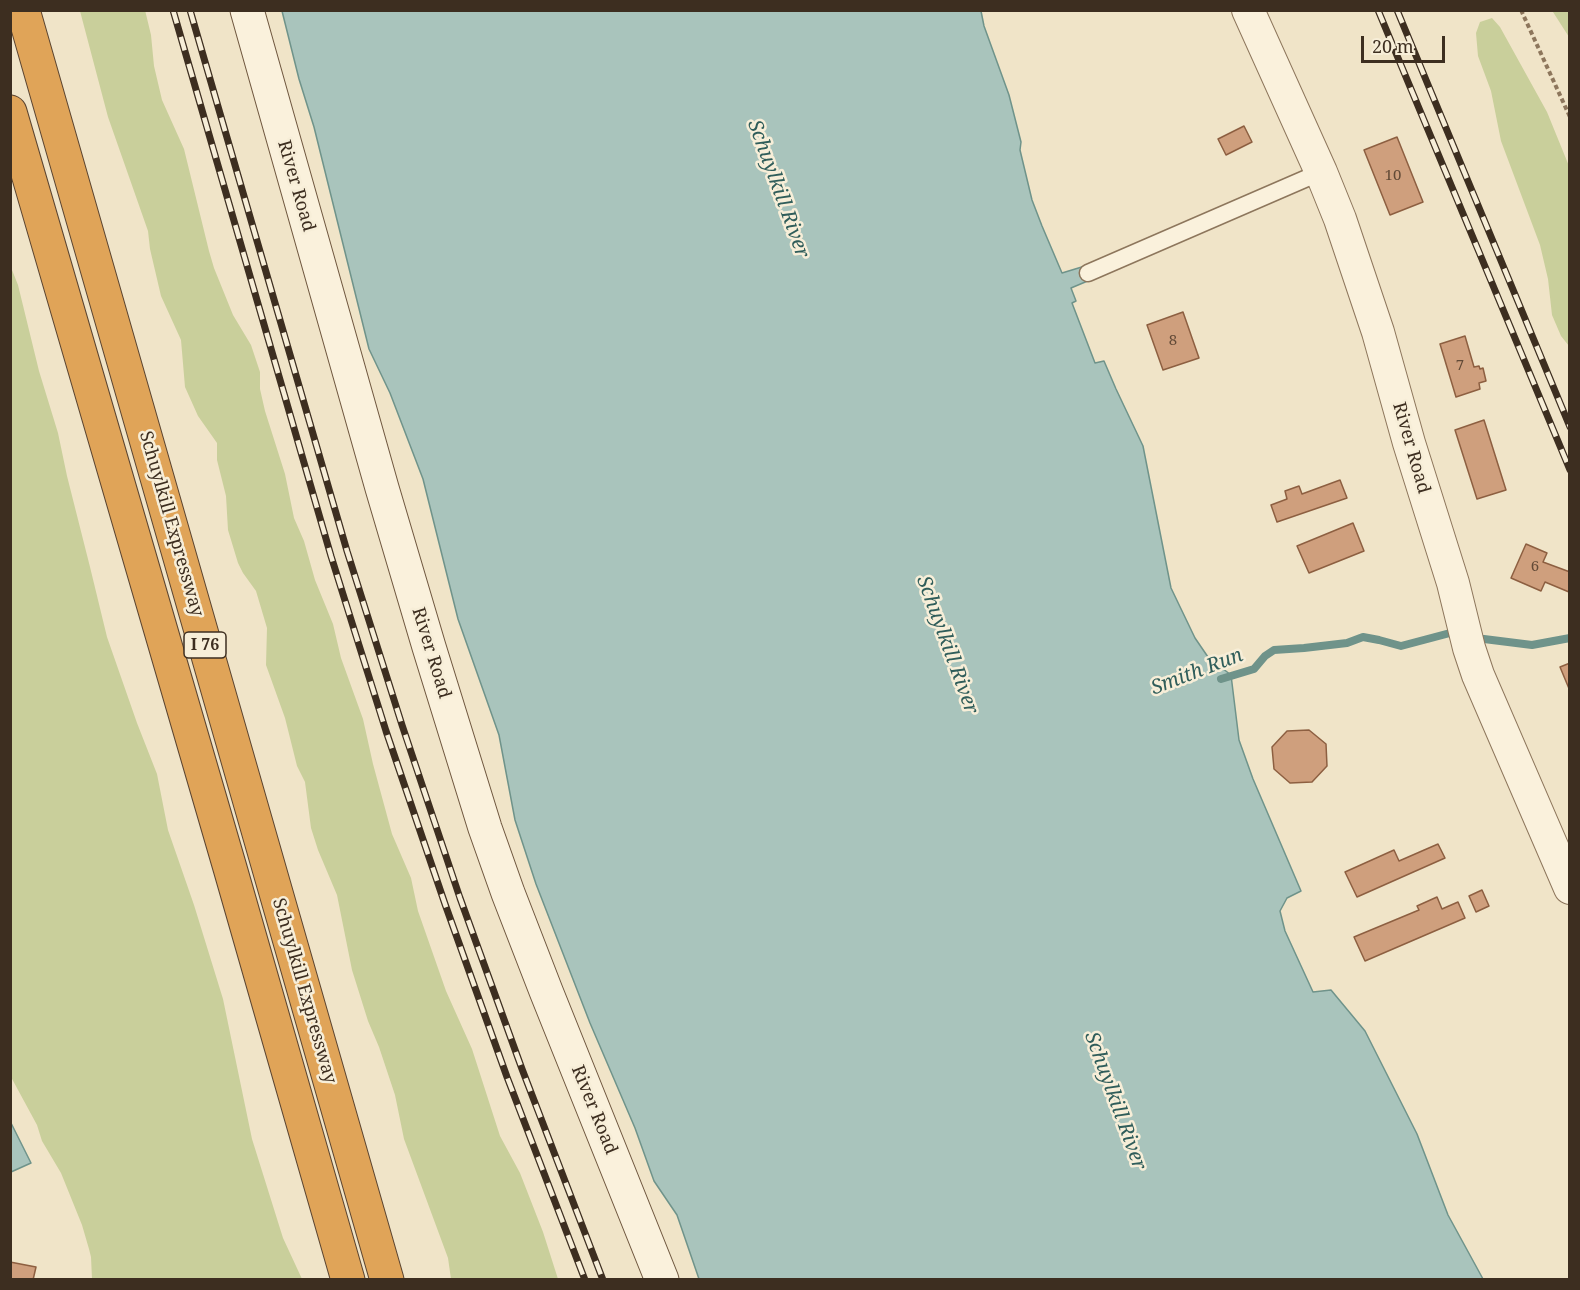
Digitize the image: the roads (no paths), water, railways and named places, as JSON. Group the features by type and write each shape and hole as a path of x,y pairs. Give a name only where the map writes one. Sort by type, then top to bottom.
{"highway":[{"name":"Schuylkill Expressway","path":"23,10 387,1280"},
{"name":"Schuylkill Expressway","path":"10,112 234,879 348,1280"}],"street":[{"name":"River Road","path":"247,10 379,477 485,828 508,893 662,1280"},
{"name":"River Road","path":"1248,10 1322,172 1362,281 1453,583 1478,675 1569,888"}],"lane":[{"path":"1088,273 1322,172"}],"water":[{"name":"Schuylkill River","path":"282,11 981,11 984,26 1009,95 1032,200 1042,226 1062,273 1085,266 1090,280 1071,288 1076,301 1072,303 1095,363 1104,361 1143,446 1171,588 1195,638 1208,657 1231,675 1239,740 1253,779 1301,891 1287,898 1280,911 1285,931 1313,992 1331,990 1365,1031 1417,1134 1448,1215 1483,1279 699,1279 677,1215 654,1181 635,1128 590,1023 536,884 515,820 499,735 458,619 423,479 390,393 369,349 314,127"},
{"path":"10,1121 31,1163 11,1172 10,1170"}],"waterway":[{"name":"Smith Run","path":"1221,679 1254,669 1265,656 1274,650 1347,643 1363,637 1401,646 1450,633"},
{"name":"Smith Run","path":"1484,639 1532,645 1570,638"}],"railway":[{"path":"173,10 331,556 386,731 507,1077 585,1280"},
{"path":"190,10 347,551 402,725 460,898 522,1069 603,1280"},
{"path":"1378,10 1570,470"},
{"path":"1397,10 1570,427"}]}
